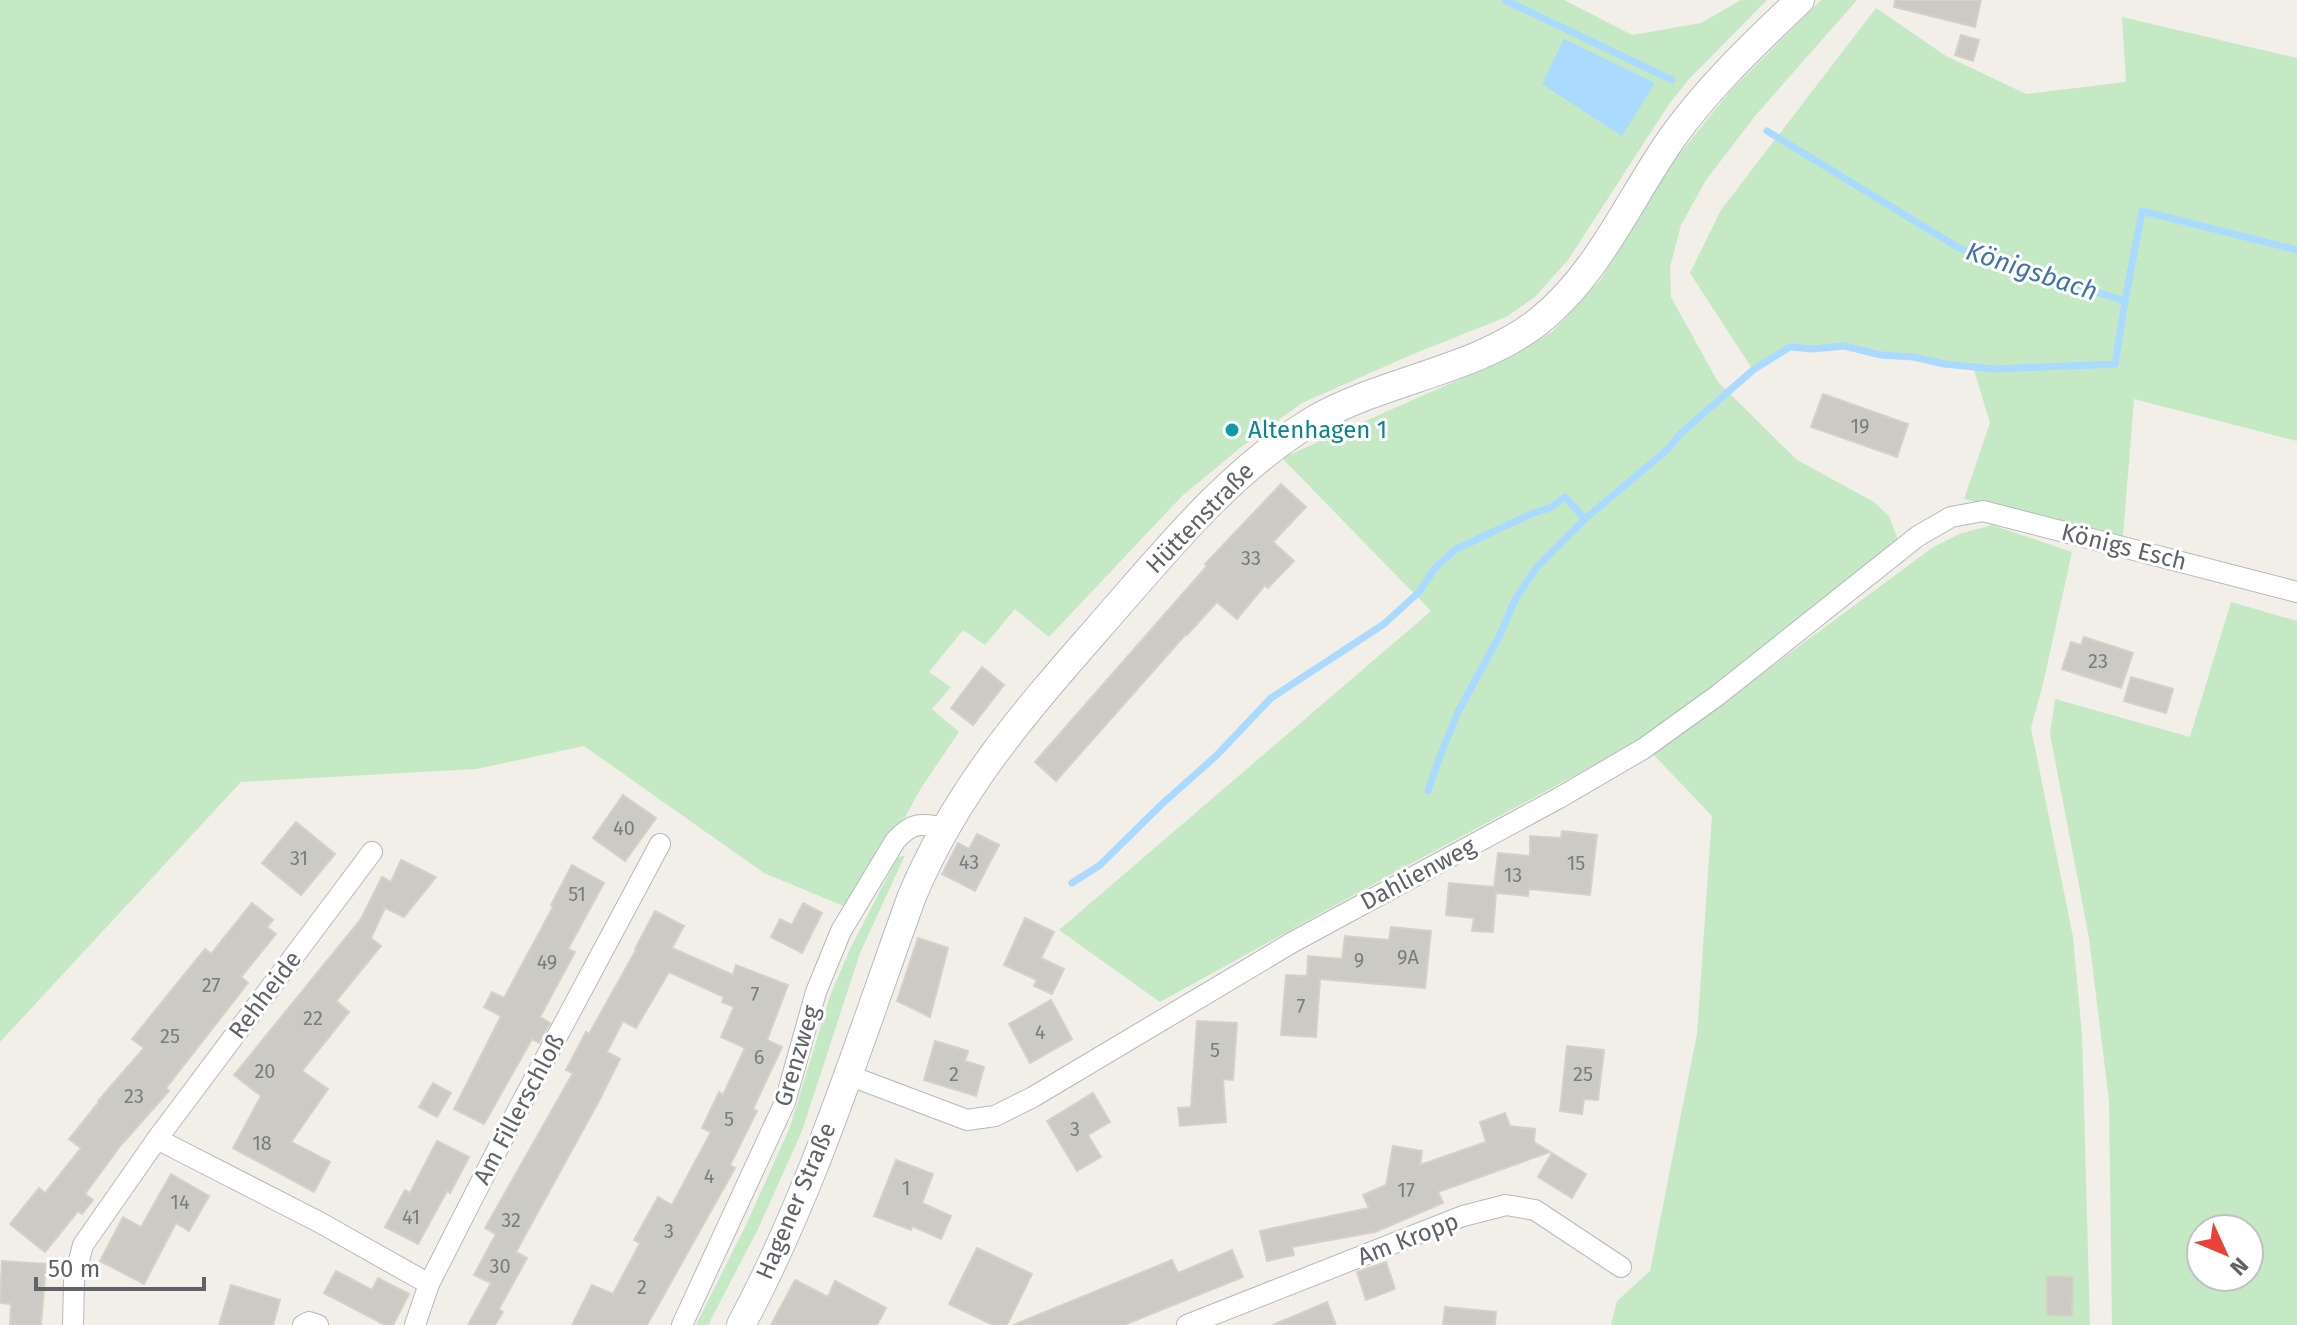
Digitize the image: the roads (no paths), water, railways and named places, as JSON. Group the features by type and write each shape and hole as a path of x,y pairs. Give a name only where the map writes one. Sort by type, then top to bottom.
{"main road":[{"name":"Hüttenstraße","path":"848,1075 912,896 944,828 973,782 1044,691 1203,509 1249,466 1317,419 1363,397 1496,347 1552,310 1582,277 1692,111 1750,47 1800,0"},
{"name":"Hagener Straße","path":"741,1325 782,1241 848,1075"}],"street":[{"name":"Königs Esch","path":"1951,517 1983,511 2297,592"},
{"name":"Dahlienweg","path":"848,1075 967,1120 995,1116 1033,1097 1293,942 1643,749 1718,695 1918,536 1951,517"},
{"name":"Grenzweg","path":"682,1325 785,1102 816,992 841,931 895,841 912,826 924,824 944,828"},
{"name":"Am Fillerschloß","path":"415,1325 429,1284 660,844"},
{"name":"Rehheide","path":"73,1325 74,1280 83,1245 157,1139 372,852"},
{"path":"157,1139 319,1222 429,1284"},
{"name":"Am Kropp","path":"1187,1325 1463,1216 1506,1205 1535,1210 1621,1267"},
{"path":"303,1325 309,1322 318,1325"}],"water":[{"path":"1564,39 1655,83 1622,136 1542,84"}],"waterway":[{"name":"Königsbach","path":"1505,0 1672,80"},
{"name":"Königsbach","path":"1767,131 1959,248 2125,301 2142,211 2297,250"},
{"path":"1428,791 1459,710 1499,637 1515,600 1536,568 1585,519 1668,449 1680,434 1753,370 1790,347 1813,349 1844,346 1881,355 1994,369 2115,364 2125,301"},
{"path":"1072,883 1100,865 1217,755 1271,698 1384,624 1419,592 1435,568 1456,549 1550,508 1565,497 1585,519"}],"place":[{"name":"Altenhagen 1","path":"1232,430"}]}
